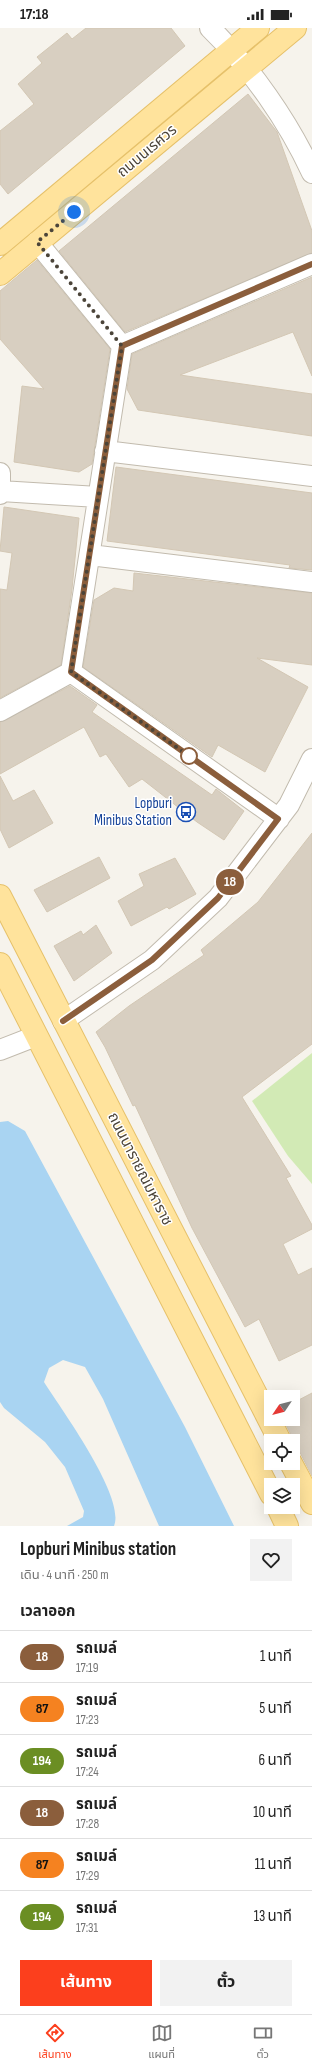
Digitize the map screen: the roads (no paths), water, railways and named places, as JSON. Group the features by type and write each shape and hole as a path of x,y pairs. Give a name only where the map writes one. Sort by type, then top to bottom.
{"main road":[{"name":"ถนนนเรศวร","path":"0,244 258,28"},
{"name":"ถนนนเรศวร","path":"0,274 295,28"},
{"name":"ถนนนารายณ์มหาราช","path":"0,896 276,1434"},
{"name":"ถนนนารายณ์มหาราช","path":"0,964 264,1480"},
{"path":"295,1470 310,1495"},
{"path":"281,1514 287,1526"}],"street":[{"path":"210,28 232,50 246,68 297,142 312,173"},
{"path":"37,242 122,346 71,672"},
{"path":"122,346 312,264"},
{"path":"105,451 312,476"},
{"path":"0,487 98,497"},
{"path":"90,555 312,582"},
{"path":"0,711 71,672"},
{"path":"71,672 278,819"},
{"path":"63,1021 152,960 218,898 289,805 312,759"},
{"path":"0,1050 36,1036"}],"water":[{"path":"8,1121 25,1131 185,1427 234,1526 159,1526 103,1399 85,1367 63,1360 49,1368 44,1382 77,1432 102,1475 111,1495 115,1513 114,1526 67,1526 83,1517 84,1511 65,1467 45,1442 4,1408 0,1402 0,1122"}],"place":[{"name":"Lopburi Minibus Station","path":"186,812"}]}
